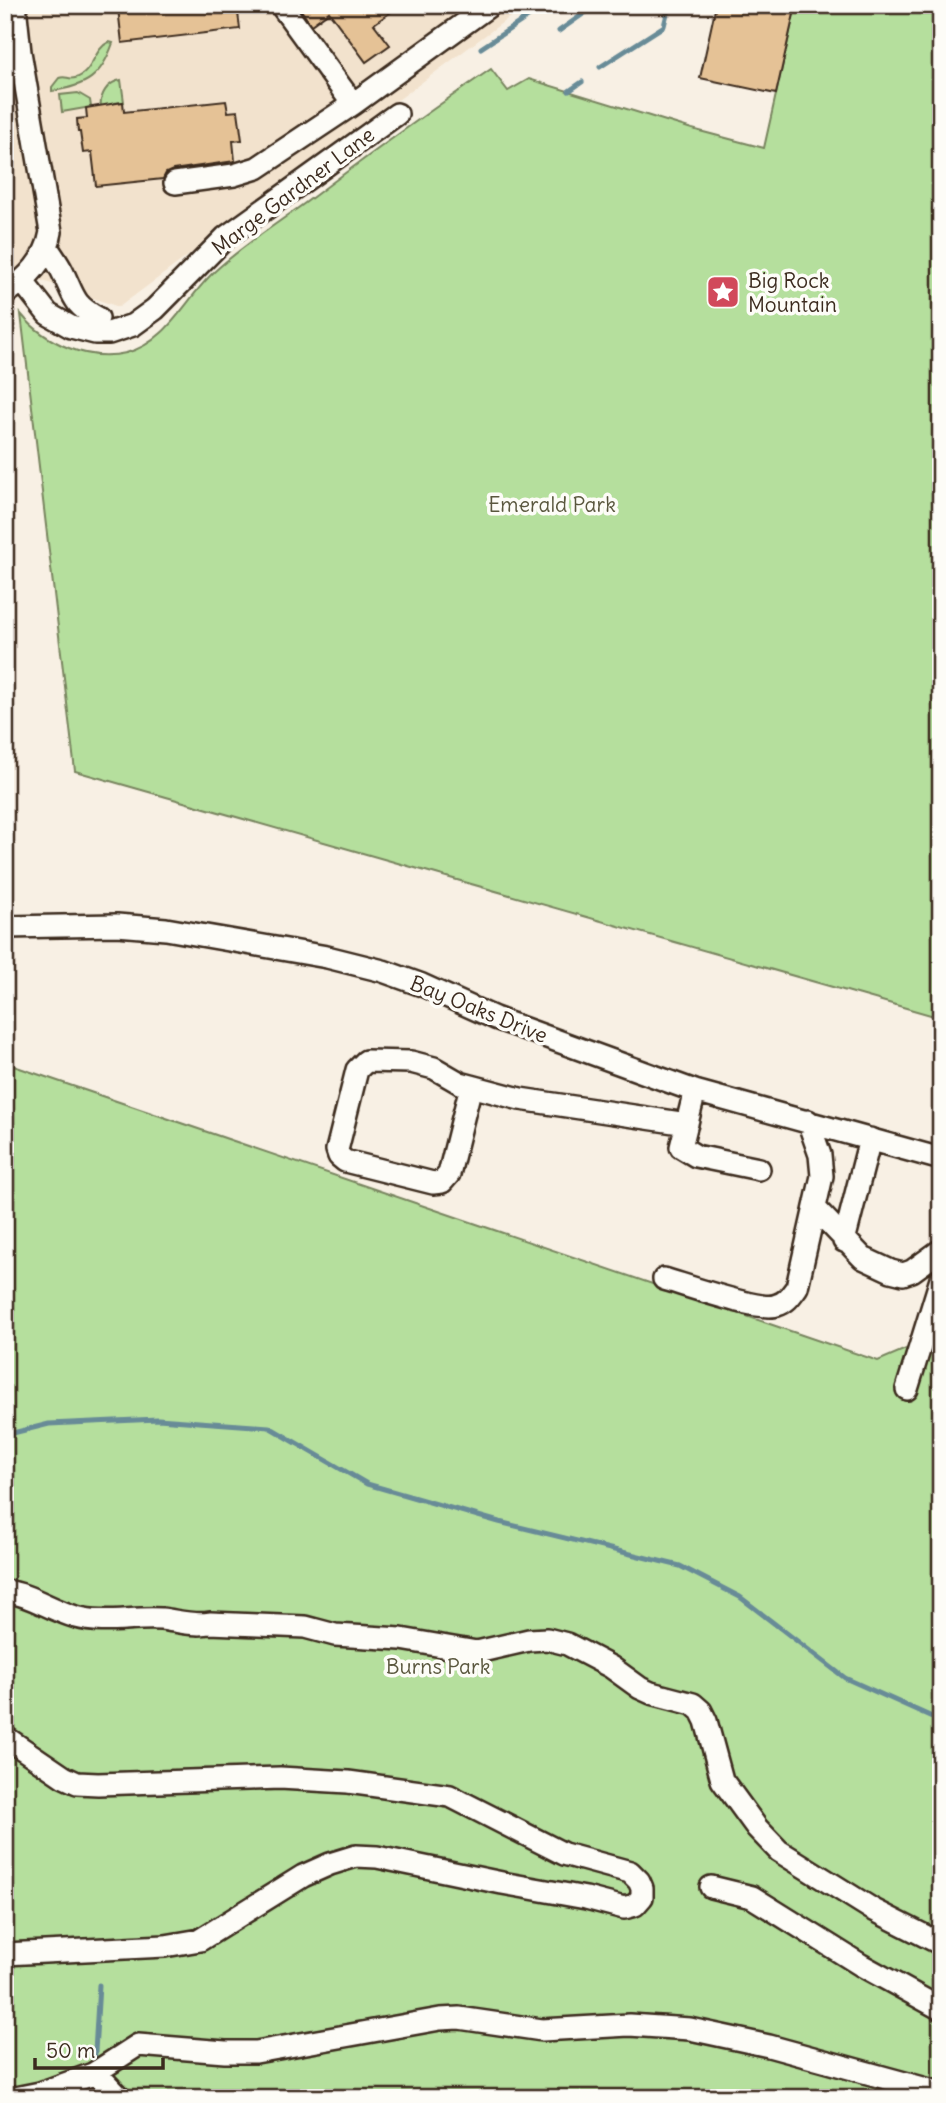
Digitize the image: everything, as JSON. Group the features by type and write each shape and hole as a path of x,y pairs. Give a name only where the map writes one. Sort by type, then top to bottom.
{"street":[{"path":"14,288 30,276 47,247 51,232 20,52 15,5"},
{"path":"281,5 353,104"},
{"path":"175,183 234,175 257,168 353,104 490,5"},
{"name":"Marge Gardner Lane","path":"14,288 59,321 81,331 120,331 145,317 226,237 397,114"},
{"path":"47,247 62,271 71,295 86,312 98,318"},
{"name":"Bay Oaks Drive","path":"5,927 117,925 166,929 327,957 383,971 422,985 495,1018 695,1091 941,1159"},
{"path":"471,1086 449,1174 442,1182 433,1183 345,1161 339,1156 337,1150 358,1070 366,1061 411,1062 433,1068 460,1083 520,1099 687,1124"},
{"path":"695,1091 681,1147 696,1156 759,1169"},
{"path":"664,1279 758,1306 775,1307 789,1299 797,1287 822,1176 820,1155 808,1121"},
{"path":"844,1241 870,1139"},
{"path":"815,1208 863,1258 903,1274 912,1271 941,1250"},
{"path":"907,1389 941,1279"},
{"path":"5,1591 19,1593 58,1611 96,1622 161,1619 200,1625 209,1623 305,1627 335,1635 401,1639 477,1652 529,1640 547,1639 567,1644 611,1667 650,1693 693,1703 702,1711 706,1721 722,1780 757,1828 779,1851 872,1909 941,1944"},
{"path":"5,1737 76,1783 280,1778 348,1782 450,1796 564,1854 629,1872 642,1888 642,1897 635,1905 624,1908 586,1898 377,1857 356,1856 303,1876 200,1940 165,1946 5,1954"},
{"path":"710,1887 752,1897 861,1965 941,2009"},
{"path":"15,2098 40,2093 93,2074 138,2045 256,2052 440,2019 459,2018 541,2030 629,2025 690,2029 769,2046 941,2093"},
{"path":"93,2074 102,2079 120,2098"}],"shaded area":[{"path":"5,5 526,5 119,307 5,268"}],"green space":[{"name":"Emerald Park","path":"796,5 941,5 941,177 932,210 941,232 941,1018 75,771 21,314 42,334 82,352 112,355 141,347 165,329 215,271 236,253 491,69 508,91 529,79 764,148"},
{"path":"109,42 113,43 98,72 84,83 52,91 59,78 75,78 86,72 99,50"},
{"path":"121,80 124,102 114,103 115,108 101,109 105,90"},
{"path":"78,93 90,100 91,107 62,112 60,95"},
{"name":"Burns Park","path":"5,1063 878,1361 941,1334 941,2098 5,2098"}],"building":[{"path":"126,5 237,5 240,29 122,43 118,8"},
{"path":"306,5 401,5 374,24 390,45 366,62 329,12 311,25 301,10"},
{"path":"716,5 796,5 776,94 700,78"},
{"path":"226,101 228,112 238,111 242,140 233,141 235,161 173,170 166,173 163,179 96,186 92,152 83,153 78,132 77,119 87,118 86,108 123,102 124,112"}],"waterway":[{"path":"481,48 546,5"},
{"path":"559,31 596,5"},
{"path":"600,67 664,26 669,5"},
{"path":"569,91 582,82"},
{"path":"5,1435 49,1424 158,1419 269,1427 367,1484 499,1522 680,1566 740,1597 845,1678 941,1721"},
{"path":"94,2068 99,1985"},
{"path":"90,2098 93,2081"}],"place":[{"name":"Big Rock Mountain","path":"723,292"}]}
